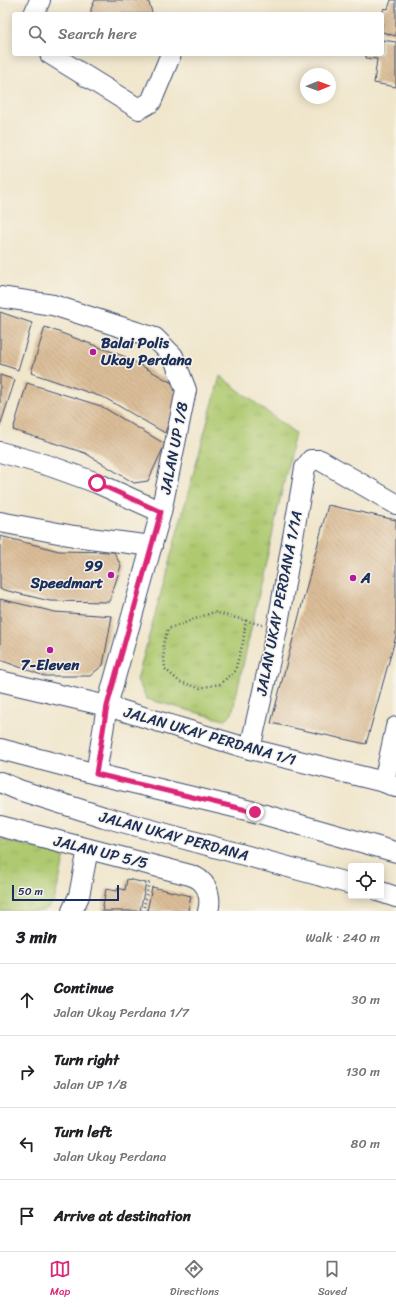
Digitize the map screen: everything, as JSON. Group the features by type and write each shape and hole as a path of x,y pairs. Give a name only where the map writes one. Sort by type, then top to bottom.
{"street":[{"path":"35,12 40,0"},
{"path":"53,56 139,109 150,102 170,56"},
{"name":"JALAN UP 1/8","path":"0,297 52,305 155,338 173,356 186,390 161,512 107,706 96,774"},
{"path":"0,452 50,466 97,483 161,512"},
{"name":"JALAN UKAY PERDANA 1/1A","path":"250,749 277,629 305,468 311,460 320,460 396,504"},
{"path":"0,522 74,536 152,546"},
{"name":"JALAN UKAY PERDANA 1/1","path":"0,681 107,706 250,749 390,785"},
{"path":"390,785 396,727"},
{"path":"0,749 96,774 255,812 396,852"},
{"name":"JALAN UKAY PERDANA","path":"0,782 19,790 104,817 348,883"},
{"name":"JALAN UP 5/5","path":"0,826 190,875 201,880 208,891 208,911"},
{"path":"72,911 79,896 88,849"},
{"path":"384,893 396,897"},
{"path":"394,911 396,905"}],"path":[{"path":"214,612 246,620 243,642 235,671 220,684 200,688 180,682 165,668 163,644 168,629 214,612"},
{"path":"142,911 153,866"}],"green space":[{"path":"220,376 295,433 232,714 224,720 147,699 137,680"},
{"path":"0,839 65,856 54,902 44,911 0,911"}],"building":[{"path":"95,0 148,0 152,12 91,12"},
{"path":"391,0 396,0 396,36 384,33 384,12 383,12 384,8 388,9"},
{"path":"384,40 396,42 396,87 374,83 377,59 366,58 366,56 384,56"},
{"path":"0,312 32,323 18,370 0,364"},
{"path":"45,327 126,357 174,384 177,400 165,433 105,398 31,373"},
{"path":"0,375 15,380 0,426"},
{"path":"27,383 101,406 165,444 148,481 134,483 85,453 13,430"},
{"name":"A","path":"328,505 396,520 396,636 366,744 271,723"},
{"path":"0,536 59,551 114,552 121,566 109,602 50,601 0,589"},
{"path":"0,599 55,612 112,616 103,665 90,676 44,676 0,660"},
{"path":"127,879 146,883 140,911 102,911 106,889 117,891 118,888 125,890"},
{"path":"152,887 191,896 188,911 147,911"}],"place":[{"name":"Balai Polis Ukay Perdana","path":"93,352"},
{"name":"99 Speedmart","path":"111,575"},
{"name":"A","path":"353,578"},
{"name":"7-Eleven","path":"50,650"}],"route":[{"path":"97,483 161,512 107,706 96,774 255,812"}]}
